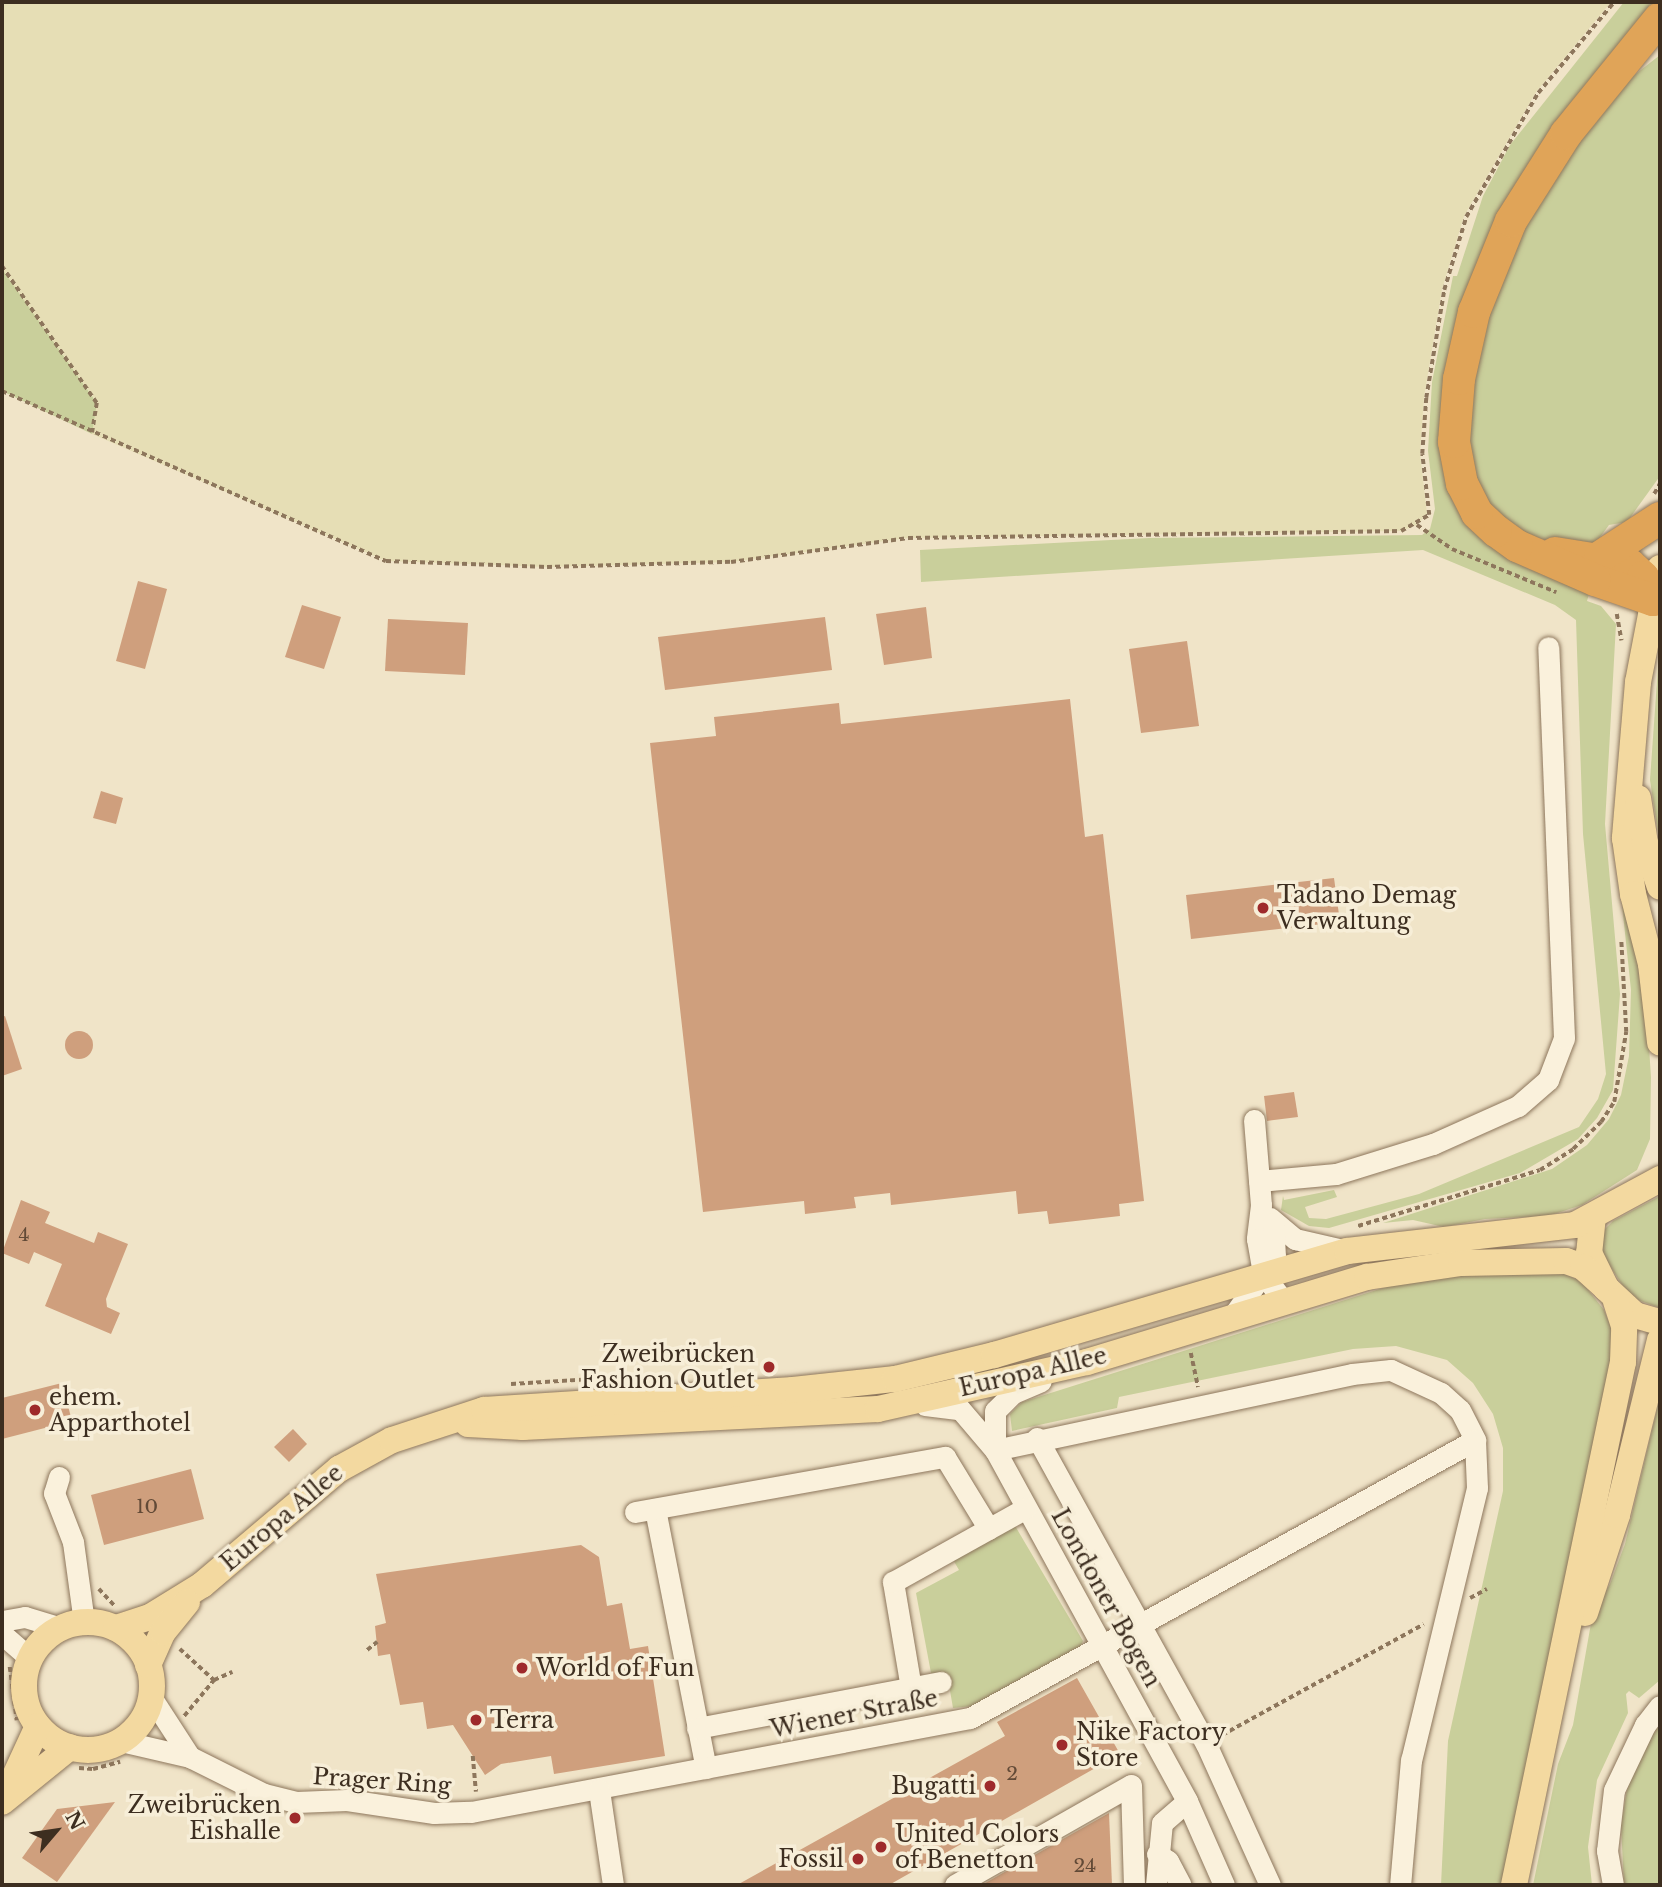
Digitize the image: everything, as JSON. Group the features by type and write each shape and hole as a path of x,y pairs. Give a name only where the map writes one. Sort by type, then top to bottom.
{"highway":[{"path":"1653,600 1529,550 1485,522 1462,484 1454,442 1458,379 1474,312 1511,221 1548,157 1660,18"},
{"path":"1614,78 1660,46"},
{"path":"1600,557 1660,518"},
{"path":"1529,550 1600,557 1637,570 1653,600"}],"main road":[{"path":"1660,568 1638,682 1626,849 1651,964 1660,1042"},
{"path":"1632,762 1646,843 1660,887"},
{"path":"1650,1184 1660,1160"},
{"name":"Europa Allee","path":"117,1619 150,1617 202,1585 339,1469 392,1440 442,1424 518,1405 793,1390 895,1379 995,1354 1347,1251 1562,1227 1594,1216 1650,1184"},
{"path":"1514,1885 1623,1362 1624,1326 1611,1294 1589,1253 1594,1216"},
{"name":"Europa Allee","path":"442,1424 523,1427 878,1409 1087,1362 1282,1300 1367,1277 1503,1259 1577,1264 1635,1315 1660,1322"},
{"path":"1529,1885 1576,1641 1617,1515 1660,1340"},
{"name":"Europa Allee","path":"148,1665 163,1632 202,1585"},
{"path":"4,1799 28,1725 19,1656 72,1625 117,1619 148,1665 151,1697 141,1722 121,1741 96,1749 70,1747 28,1725"},
{"path":"4,1799 70,1747"}],"street":[{"path":"1259,1181 1336,1174 1433,1144 1518,1106 1548,1080 1564,1038 1548,647"},
{"path":"1254,1120 1261,1205 1256,1218 1263,1274 1282,1300"},
{"path":"1261,1205 1273,1223 1304,1242 1347,1251"},
{"path":"1231,1317 1263,1274 1277,1249 1273,1223"},
{"name":"Londoner Bogen","path":"995,1450 993,1416 1002,1402 1019,1390 1087,1362"},
{"path":"995,1450 1037,1438 1391,1370 1441,1393 1460,1410 1475,1440 1477,1488 1411,1760 1400,1885"},
{"name":"Londoner Bogen","path":"878,1409 954,1406 973,1419 995,1450 1187,1801 1224,1885"},
{"path":"1037,1438 1206,1744 1270,1885"},
{"name":"Wiener Straße","path":"599,1790 970,1718 1103,1648 1475,1440"},
{"path":"706,1768 645,1511 945,1457 989,1529"},
{"path":"2,1621 25,1617 72,1625 79,1585 73,1542 54,1493 59,1477"},
{"path":"911,1688 893,1582 1026,1508"},
{"path":"2,1633 19,1656"},
{"path":"696,1728 941,1682"},
{"path":"151,1697 190,1757"},
{"path":"1613,1885 1607,1851 1615,1790 1645,1725 1660,1706"},
{"path":"121,1741 190,1757"},
{"name":"Prager Ring","path":"190,1757 247,1785 296,1802 347,1800 434,1813 478,1810 599,1790"},
{"path":"955,1885 1131,1785 1134,1885"},
{"path":"599,1790 613,1885"},
{"path":"1156,1885 1162,1823 1187,1801"},
{"path":"1157,1854 1168,1861 1181,1885"}],"path":[{"path":"2,266 97,402 92,434"},
{"path":"2,391 92,434 386,561 547,567 731,562 908,538 1401,531 1417,525 1483,564 1560,593"},
{"path":"1190,1348 1195,1373"},
{"path":"517,1383 650,1375"},
{"path":"79,1585 102,1591 117,1619"},
{"path":"1206,1744 1487,1589"},
{"path":"163,1632 214,1680 232,1672"},
{"path":"367,1650 377,1642"},
{"path":"19,1656 28,1725"},
{"path":"473,1756 478,1810"}],"shaded area":[{"path":"2,2 1611,2 1536,92 1464,216 1442,289 1424,397 1420,453 1427,514 1417,525 1401,531 908,538 731,562 547,567 386,561 92,434 97,402 2,269"}],"green space":[{"path":"1624,2 1660,5 1561,122 1442,431 1449,492 1591,587 1587,601 1601,606 1616,624 1605,824 1620,994 1613,1090 1597,1118 1578,1139 1520,1173 1329,1228 1309,1226 1281,1210 1283,1196 1284,1200 1334,1190 1337,1197 1305,1207 1309,1218 1326,1219 1419,1194 1579,1127 1598,1099 1606,1074 1583,834 1576,620 1555,605 1423,550 921,582 920,550 1149,538 1422,535 1430,529 1435,509 1428,451 1432,382 1453,276 1457,276 1483,196 1510,145"},
{"path":"1660,55 1660,476 1627,522 1609,525 1595,544 1564,545 1530,536 1489,508 1471,465 1466,439 1482,323 1509,253 1556,166 1618,88"},
{"path":"2,269 97,403 92,434 2,391"},
{"path":"1660,639 1660,846 1650,780"},
{"path":"1619,876 1646,1002 1651,1077 1650,1139 1637,1170 1582,1205 1548,1216 1485,1219 1444,1227 1413,1220 1383,1223 1552,1169 1587,1145 1609,1119 1621,1095 1629,1056 1631,990"},
{"path":"1660,1196 1660,1308 1638,1300 1624,1288 1598,1247 1600,1234 1613,1221"},
{"path":"1492,1271 1559,1271 1582,1282 1604,1310 1617,1341 1505,1885 1441,1885 1448,1741 1503,1491 1503,1448 1493,1414 1473,1383 1447,1360 1396,1346 1353,1349 1119,1397 1117,1408 1012,1431 1010,1414 1022,1402 1405,1281"},
{"path":"1660,1396 1660,1680 1639,1698 1629,1691 1626,1694 1628,1713 1597,1780 1588,1847 1592,1885 1533,1885 1558,1764 1573,1725 1593,1612 1610,1584 1625,1544"},
{"path":"1014,1524 1083,1641 1080,1648 973,1706 953,1708 947,1673 931,1673 916,1593 959,1570 952,1558"},
{"path":"1660,1724 1660,1885 1624,1885 1621,1825 1627,1789 1642,1750"}],"building":[{"path":"138,581 167,589 145,669 116,661"},
{"path":"302,605 341,617 324,669 285,657"},
{"path":"926,607 932,658 884,665 876,614"},
{"path":"825,617 832,670 665,690 658,637"},
{"path":"388,619 468,623 465,675 385,671"},
{"path":"1187,641 1199,726 1141,733 1129,649"},
{"path":"1070,699 1085,837 1103,834 1144,1201 1119,1204 1120,1216 1049,1224 1047,1211 1018,1214 1016,1191 891,1205 890,1193 854,1197 856,1208 805,1214 804,1201 703,1212 650,743 716,736 714,717 839,703 841,724"},
{"path":"101,791 123,798 116,824 93,818"},
{"name":"Tadano Demag Verwaltung","path":"1334,878 1340,922 1191,939 1186,895"},
{"path":"5,1016 22,1069 2,1076 2,1017"},
{"path":"79,1031 89,1035 93,1045 89,1055 79,1059 69,1055 65,1045 69,1035"},
{"path":"1294,1092 1298,1117 1267,1121 1264,1096"},
{"path":"21,1200 50,1212 45,1223 94,1243 98,1232 128,1244 106,1299 107,1307 120,1313 111,1334 45,1306 62,1264 34,1252 29,1264 2,1253"},
{"name":"ehem. Apparthotel","path":"62,1383 72,1421 2,1439 2,1398"},
{"path":"293,1429 307,1444 289,1462 274,1447"},
{"path":"191,1469 204,1519 104,1545 91,1495"},
{"name":"World of Fun","path":"581,1545 599,1557 607,1606 622,1603 630,1649 648,1646 665,1756 554,1774 551,1756 501,1764 485,1775 453,1725 427,1729 423,1702 400,1705 390,1654 378,1656 375,1626 386,1623 376,1574"},
{"path":"1077,1678 1120,1754 889,1885 737,1885 1005,1736 997,1722"},
{"path":"115,1802 57,1882 22,1858 57,1809"},
{"path":"1109,1813 1112,1885 982,1885 1015,1866"}],"place":[{"name":"Tadano Demag Verwaltung","path":"1263,908"},
{"name":"Zweibrücken Fashion Outlet","path":"769,1367"},
{"name":"ehem. Apparthotel","path":"35,1410"},
{"name":"World of Fun","path":"522,1668"},
{"name":"Terra","path":"476,1720"},
{"name":"Nike Factory Store","path":"1062,1745"},
{"name":"Bugatti","path":"990,1786"},
{"name":"Zweibrücken Eishalle","path":"295,1818"},
{"name":"United Colors of Benetton","path":"881,1847"},
{"name":"Fossil","path":"858,1859"}]}
